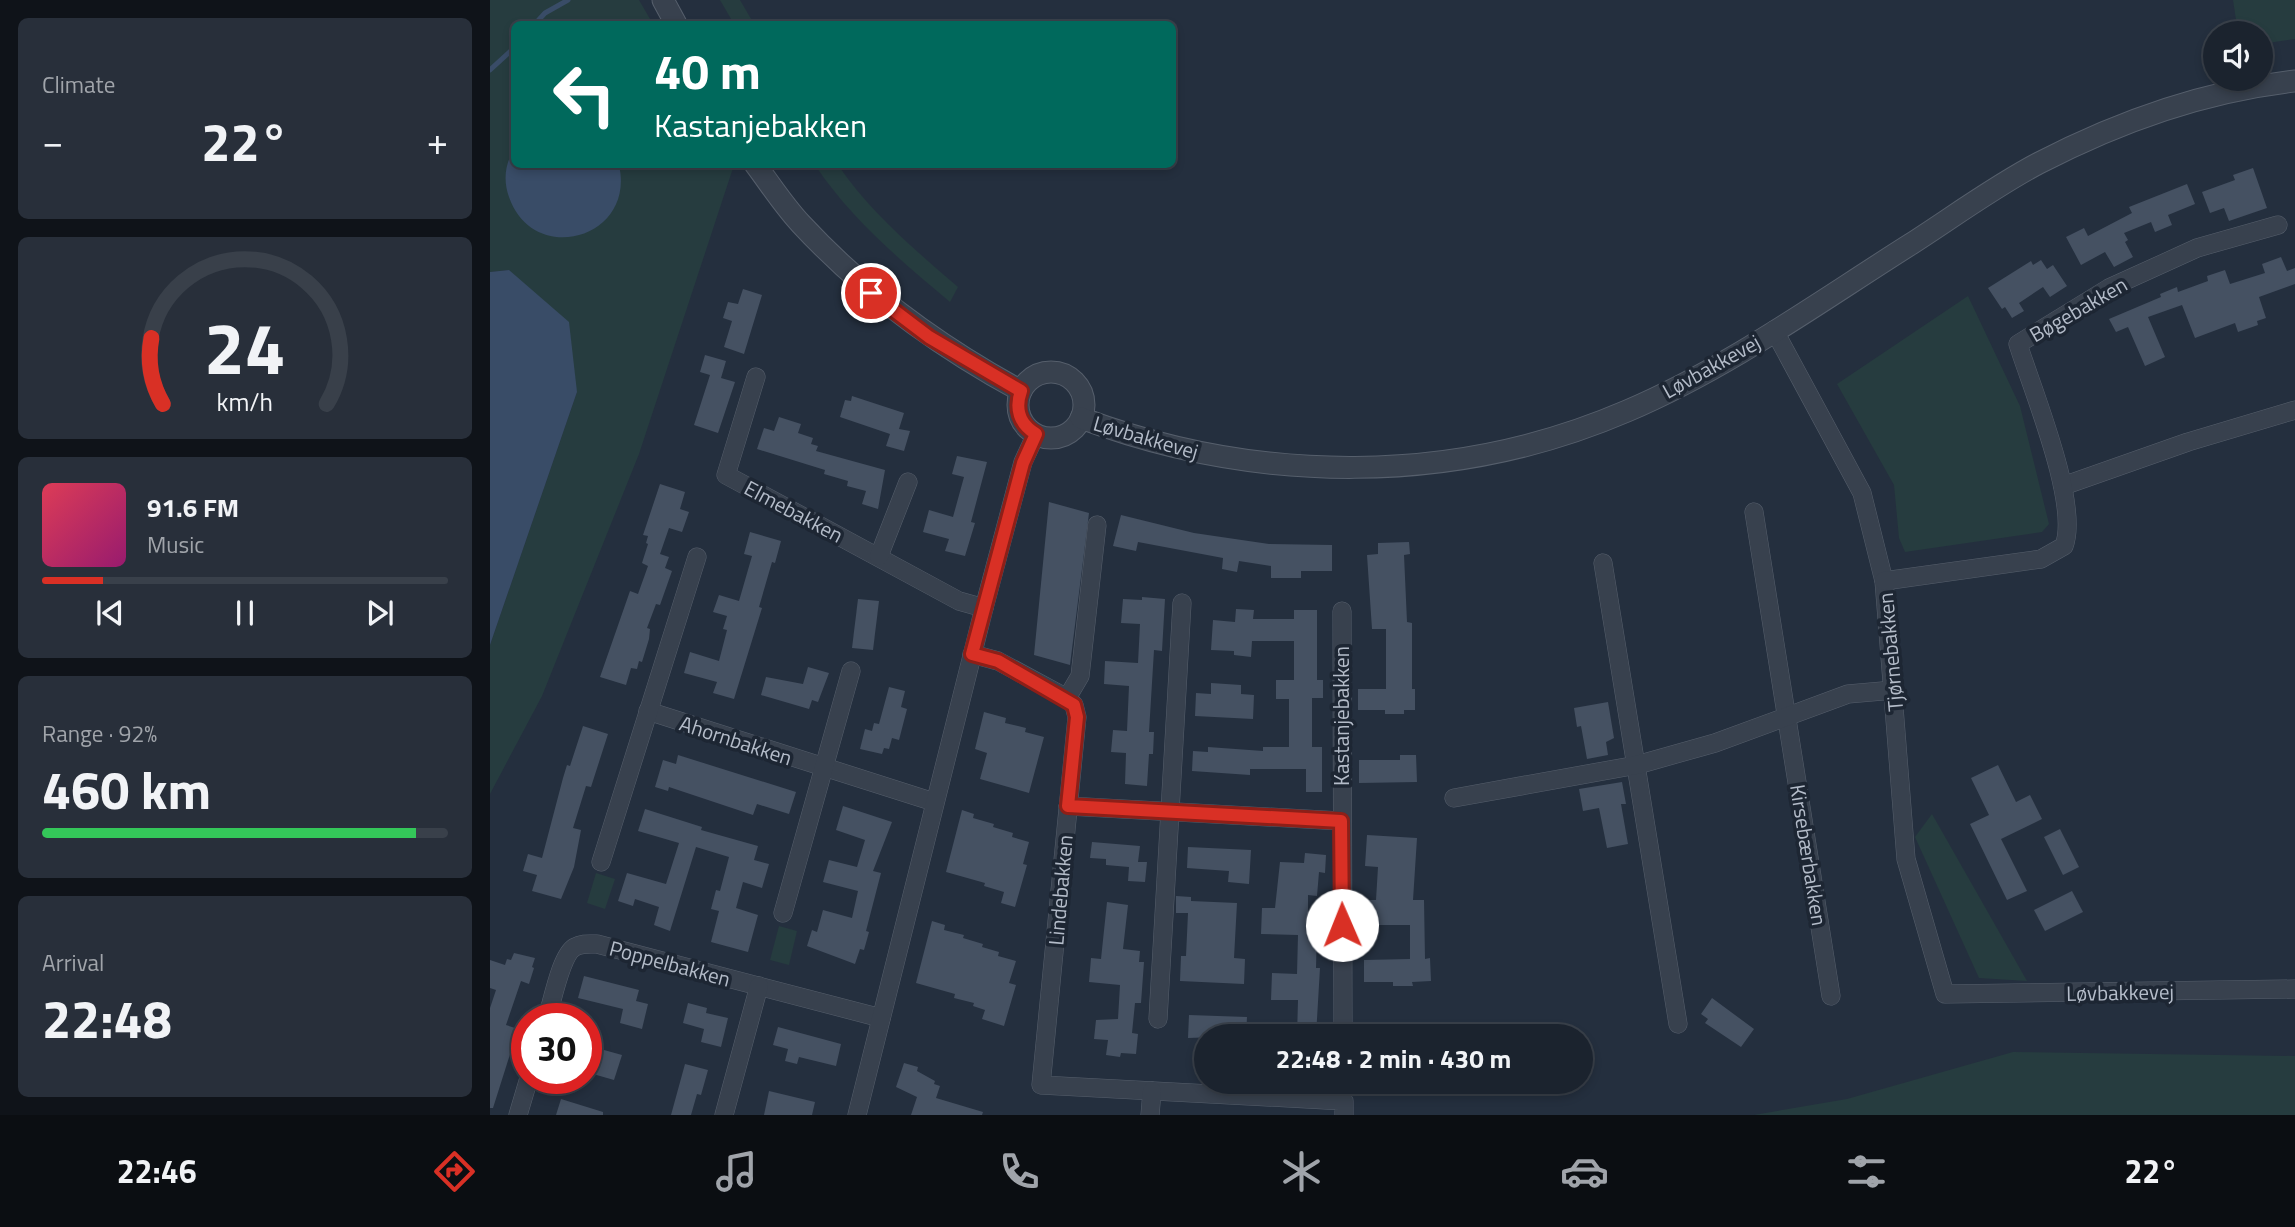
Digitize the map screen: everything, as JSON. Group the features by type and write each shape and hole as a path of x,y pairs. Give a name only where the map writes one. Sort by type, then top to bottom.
{"street":[{"path":"663,0 674,21"},
{"name":"Løvbakkevej","path":"1081,418 1177,448 1252,462 1324,467 1429,465 1557,438 1628,411 1697,376 2037,164 2122,124 2186,102 2264,84 2295,80"},
{"path":"758,168 799,222 871,293 929,337 1021,391"},
{"name":"Bøgebakken","path":"1884,581 2041,559 2064,546 2068,537 2063,486 2018,344 2109,288 2197,248 2278,225"},
{"name":"Tjørnebakken","path":"1774,330 1862,493 1884,581 1906,859 1945,994"},
{"path":"1055,372 1064,375 1077,385 1081,393 1081,418 1070,431 1062,435 1046,437 1036,434 1020,417 1018,400 1021,391 1038,374 1055,372"},
{"name":"Elmebakken","path":"756,377 726,475 959,601 984,608"},
{"path":"2063,486 2188,442 2295,410"},
{"path":"857,1115 984,608 1023,463 1036,434"},
{"path":"879,556 908,482"},
{"name":"Kirsebærbakken","path":"1754,512 1831,996"},
{"path":"972,654 998,661 1067,698 1080,676 1097,525"},
{"path":"601,862 697,557"},
{"path":"1603,563 1678,1024"},
{"path":"1158,1019 1182,603"},
{"name":"Kastanjebakken","path":"1342,611 1343,1024"},
{"path":"783,913 851,671"},
{"path":"1454,798 1637,765 1715,743 1848,694 1894,690"},
{"name":"Lindebakken","path":"1067,698 1074,705 1077,717 1041,1085 1152,1091"},
{"name":"Ahornbakken","path":"648,711 934,802"},
{"path":"1068,806 1341,821"},
{"name":"Poppelbakken","path":"551,1003 565,957 573,947 597,944 881,1018"},
{"name":"Poppelbakken","path":"724,1115 759,986"},
{"name":"Løvbakkevej","path":"1945,994 2295,989"},
{"path":"1150,1115 1152,1091 1344,1101 1344,1115"},
{"path":"518,1115 524,1094"}],"green space":[{"path":"490,0 639,0 651,21 511,21 511,168 733,168 639,454 542,696 490,794 490,645 577,392 509,270 490,272"},
{"path":"720,0 740,0 752,21 732,21"},
{"path":"2233,0 2295,0 2295,39 2273,42 2273,21 2236,21"},
{"path":"817,168 840,168 879,215 958,287 950,302 860,221"},
{"path":"1968,296 2020,406 2049,524 2042,532 1905,552 1899,538 1894,485 1837,384"},
{"path":"1932,814 2027,981 1979,978 1915,837"},
{"path":"596,873 615,879 605,909 587,903"},
{"path":"779,926 797,931 789,965 770,960"},
{"path":"2013,1052 2295,1056 2295,1115 1754,1115 1847,1099"}],"water":[{"path":"511,155 511,168 619,168 620,190 612,211 598,226 579,235 559,237 539,232 521,219 507,191 507,166"},
{"path":"509,270 569,322 577,392 490,645 490,272"}],"building":[{"path":"2253,168 2267,208 2229,221 2224,208 2210,213 2202,192 2235,180 2233,175"},
{"path":"2187,184 2195,204 2168,215 2172,225 2155,232 2151,222 2124,233 2128,240 2125,242 2133,257 2114,267 2105,252 2081,265 2066,237 2084,228 2088,236 2132,213 2129,207"},
{"path":"2281,257 2287,271 2295,268 2295,284 2259,297 2266,318 2257,321 2258,325 2238,332 2235,323 2195,338 2182,305 2148,317 2165,357 2145,366 2128,327 2116,332 2109,319 2161,297 2160,294 2177,287 2178,292 2208,281 2207,276 2225,270 2230,284 2265,273 2262,264"},
{"path":"2041,260 2047,269 2053,265 2067,286 2050,297 2043,287 2019,303 2024,311 2012,318 2005,307 2002,309 1988,288 2031,261 2033,265"},
{"path":"743,289 762,295 744,354 724,347 732,321 723,318 728,302 738,304"},
{"path":"705,355 726,361 721,378 735,382 718,433 694,425 710,375 700,372"},
{"path":"852,396 904,413 899,429 910,431 904,451 886,446 890,434 840,417 845,400 851,401"},
{"path":"779,417 801,424 798,433 813,438 811,444 818,446 816,451 885,470 878,509 862,504 866,491 847,486 848,481 824,474 825,470 757,449 764,428 774,431"},
{"path":"957,456 987,462 971,522 975,523 965,556 945,551 949,539 923,532 929,510 953,517 964,477 952,474"},
{"path":"660,484 685,492 680,509 689,512 682,532 669,528 660,554 669,557 665,568 672,571 660,605 656,604 647,628 650,629 649,639 642,662 639,661 637,669 631,668 626,685 600,677 630,591 638,594 648,566 642,563 648,544 648,536 643,535"},
{"path":"1049,502 1089,513 1070,665 1034,655"},
{"path":"1121,515 1194,533 1269,544 1332,545 1332,571 1301,571 1301,578 1271,578 1271,566 1239,561 1237,572 1222,569 1223,558 1138,542 1136,551 1113,546"},
{"path":"750,532 781,541 775,563 772,562 759,607 762,608 734,699 713,693 717,682 684,673 690,652 719,661 727,630 723,629 727,616 713,612 719,595 739,601 752,556 744,554"},
{"path":"1409,542 1410,554 1404,555 1407,622 1412,623 1412,689 1415,689 1415,710 1404,710 1404,714 1385,714 1385,710 1358,710 1358,689 1386,689 1386,629 1372,629 1367,555 1378,554 1378,543"},
{"path":"1142,597 1165,599 1162,651 1154,650 1149,732 1154,732 1153,754 1149,754 1147,786 1125,784 1126,753 1111,752 1113,730 1127,731 1129,686 1104,684 1105,661 1138,663 1140,624 1121,623 1123,599 1142,600"},
{"path":"858,599 879,601 873,650 852,648"},
{"path":"1236,609 1254,610 1253,619 1294,619 1294,610 1317,610 1317,680 1323,680 1323,698 1312,698 1312,747 1322,747 1322,792 1306,792 1306,769 1250,769 1250,775 1192,771 1193,751 1208,752 1208,747 1263,751 1263,747 1289,747 1289,699 1276,699 1276,680 1294,680 1294,641 1252,641 1251,657 1234,655 1234,651 1211,650 1213,620 1235,622"},
{"path":"808,667 829,673 818,702 812,700 809,709 761,695 766,677 803,684"},
{"path":"1211,683 1241,685 1241,694 1254,695 1253,719 1195,716 1196,693 1211,694"},
{"path":"889,687 905,691 901,707 907,709 899,740 892,738 889,749 884,748 882,754 860,749 865,729 872,731 874,723 879,724"},
{"path":"1608,702 1614,738 1606,742 1608,755 1587,759 1581,726 1577,727 1574,708"},
{"path":"984,712 1006,718 1005,723 1026,728 1025,732 1044,737 1029,793 980,779 987,753 975,749"},
{"path":"583,726 608,734 591,787 586,786 573,828 581,830 574,867 561,899 532,891 537,875 523,871 528,854 542,858 567,765 570,766"},
{"path":"678,755 796,792 789,814 757,804 753,815 669,787 668,791 655,787 663,760 676,764"},
{"path":"1400,755 1416,755 1417,782 1359,783 1359,760 1400,760"},
{"path":"1998,765 2016,802 2030,795 2042,819 2001,839 2027,891 2007,900 1970,824 1989,815 1971,778"},
{"path":"1622,782 1626,804 1621,804 1628,844 1607,848 1599,808 1583,811 1579,789"},
{"path":"843,806 892,822 873,871 881,873 866,931 869,932 864,950 860,949 855,964 807,946 812,930 817,932 823,910 852,918 858,891 823,882 829,860 857,867 865,840 836,830"},
{"path":"645,809 702,827 701,830 758,846 754,860 769,864 762,888 743,882 736,908 758,915 748,952 711,942 719,911 711,909 716,890 720,891 729,857 696,847 670,931 654,925 659,907 635,899 633,906 618,901 627,873 666,884 679,843 638,831"},
{"path":"962,810 974,814 973,818 1013,833 1012,837 1029,842 1023,864 1027,865 1015,907 1001,903 1004,892 984,886 985,883 946,872"},
{"path":"2060,829 2079,867 2063,875 2044,837"},
{"path":"1367,835 1417,838 1413,900 1424,900 1425,959 1430,958 1431,981 1412,982 1413,986 1393,986 1393,982 1364,982 1364,960 1410,959 1410,925 1363,925 1362,900 1376,900 1378,867 1365,866"},
{"path":"1092,842 1140,846 1138,862 1147,862 1145,882 1128,881 1129,867 1106,865 1106,859 1090,858"},
{"path":"1188,847 1251,850 1249,884 1228,882 1229,871 1187,868"},
{"path":"1305,853 1326,855 1325,873 1319,872 1317,896 1308,895 1308,928 1317,928 1316,968 1320,968 1317,1024 1297,1024 1298,1000 1271,1000 1272,973 1297,974 1298,935 1261,934 1262,908 1275,908 1280,862 1304,863"},
{"path":"2072,891 2083,912 2045,931 2034,910"},
{"path":"1176,896 1191,897 1191,901 1237,903 1234,958 1245,959 1244,984 1180,981 1181,956 1186,956 1188,913 1176,913"},
{"path":"1107,902 1128,905 1123,949 1140,951 1139,962 1144,962 1141,1003 1135,1003 1132,1033 1138,1034 1136,1054 1121,1053 1120,1057 1106,1055 1108,1040 1094,1039 1096,1020 1118,1019 1120,985 1089,982 1091,958 1101,959"},
{"path":"932,921 945,925 944,930 964,935 963,938 999,952 998,956 1016,961 1009,983 1016,985 1004,1026 982,1019 985,1010 973,1006 974,1003 954,998 955,994 916,983"},
{"path":"514,953 535,958 529,984 521,981 514,1003 511,1003 506,1025 511,1027 511,1051 493,1108 490,1108 490,1008 496,990 490,988 490,960 505,965 507,959 511,960"},
{"path":"584,976 639,990 636,1001 648,1004 642,1029 620,1023 623,1009 578,998"},
{"path":"1712,998 1754,1029 1741,1047 1705,1023 1708,1019 1701,1014"},
{"path":"688,1003 707,1008 706,1013 728,1018 721,1047 701,1042 704,1029 683,1023"},
{"path":"1189,1015 1247,1017 1247,1024 1194,1024 1194,1038 1188,1038"},
{"path":"778,1027 841,1044 836,1066 799,1057 797,1064 785,1061 788,1049 773,1045"},
{"path":"602,1049 622,1055 614,1080 602,1077"},
{"path":"904,1063 918,1067 917,1071 940,1086 936,1098 983,1112 982,1115 911,1115 917,1097 896,1087"},
{"path":"685,1064 708,1070 701,1095 697,1094 691,1115 671,1115"},
{"path":"769,1091 815,1102 812,1115 764,1115"},
{"path":"561,1099 603,1112 603,1115 556,1115"}],"waterway":[{"path":"538,21 545,13 568,0"},
{"path":"490,70 511,51"}],"route":[{"path":"871,293 929,337 1021,391 1018,400 1020,417 1036,434 1023,463 972,654 998,661 1067,698 1074,705 1077,717 1068,806 1341,821 1342,925"}]}
